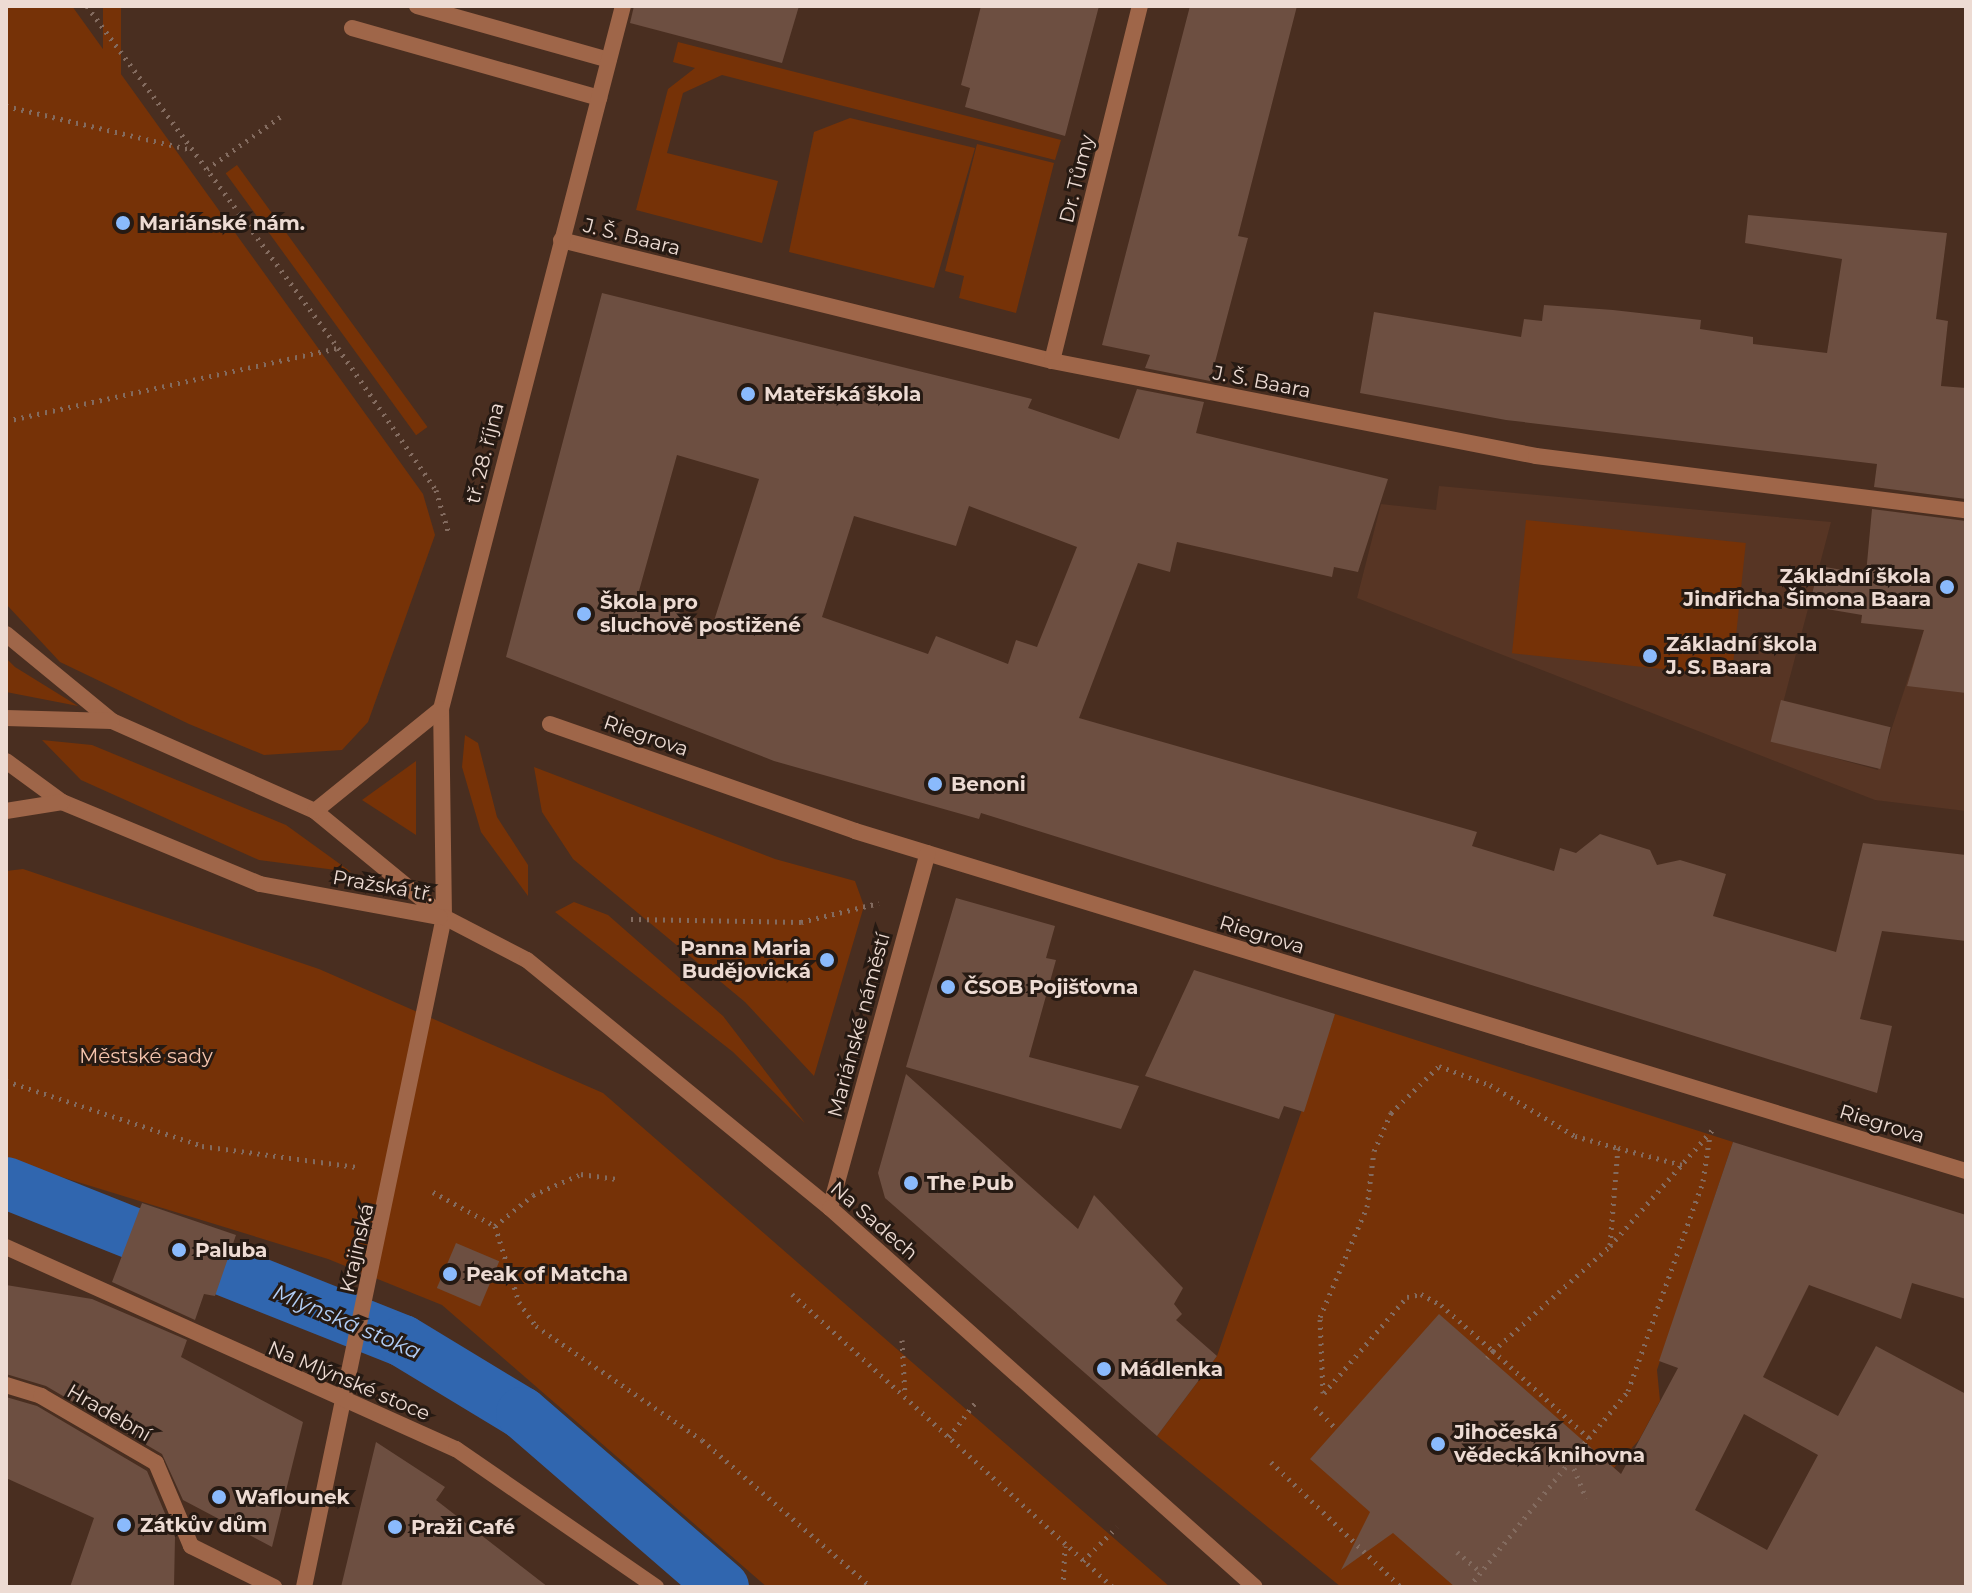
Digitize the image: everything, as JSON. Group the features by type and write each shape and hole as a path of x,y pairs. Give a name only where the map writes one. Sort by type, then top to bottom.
{"street":[{"path":"417,6 609,60"},
{"name":"tř. 28. října","path":"444,917 441,709 623,6"},
{"name":"Dr. Tůmy","path":"1052,361 1140,6"},
{"path":"352,28 599,98"},
{"name":"J. Š. Baara","path":"561,240 1052,361 1536,456 1966,510"},
{"path":"6,634 112,721"},
{"path":"315,811 441,709"},
{"path":"6,718 112,721"},
{"name":"Pražská tř.","path":"112,721 315,811 444,917"},
{"name":"Riegrova","path":"550,724 928,853 1966,1171"},
{"name":"Pražská tř.","path":"6,761 62,802 260,884 444,917"},
{"path":"6,811 62,802"},
{"name":"Mariánské náměstí","path":"830,1208 928,853"},
{"name":"Na Sadech","path":"444,917 527,960 830,1208 1255,1587"},
{"name":"Krajinská","path":"304,1587 351,1352 374,1272 444,917"},
{"name":"Na Mlýnské stoce","path":"6,1247 504,1476 656,1587"},
{"name":"Hradební","path":"6,1385 41,1396 156,1463 191,1546 274,1587"}],"path":[{"path":"87,6 338,348 436,490 448,531"},
{"path":"6,106 193,150"},
{"path":"207,169 280,117"},
{"path":"6,421 338,348"},
{"path":"631,919 801,922 917,891"},
{"path":"1589,1438 1441,1305 1421,1294 1407,1297 1323,1393 1320,1317 1367,1207 1374,1151 1391,1113 1439,1066 1490,1085 1575,1136 1686,1166"},
{"path":"6,1081 202,1146 368,1168"},
{"path":"1469,1587 1628,1391 1703,1181 1710,1134 1686,1166 1610,1246 1487,1358"},
{"path":"1610,1246 1618,1148"},
{"path":"495,1226 533,1195 581,1174 617,1179"},
{"path":"433,1192 495,1226 519,1302 536,1326 702,1440 871,1587"},
{"path":"792,1294 1113,1587"},
{"path":"902,1340 905,1395"},
{"path":"949,1437 975,1403"},
{"path":"1315,1407 1336,1429"},
{"path":"1571,1461 1586,1498"},
{"path":"1271,1462 1401,1587"},
{"path":"1083,1561 1117,1527"},
{"path":"1063,1587 1065,1546"},
{"path":"1457,1552 1481,1572"}],"shaded area":[{"name":"Základní škola J. S. Baara","path":"1439,486 1831,522 1773,741 1878,770 1924,630 1933,540 1966,544 1966,811 1875,800 1357,598 1381,504 1436,510"}],"green space":[{"path":"6,6 72,6 423,494 435,535 368,722 342,750 264,755 189,724 60,662 6,604"},
{"path":"103,6 121,6 121,191 103,191"},
{"path":"678,42 1061,140 1055,160 722,75 683,93 667,153 778,181 762,243 636,210 668,89 695,68 673,62"},
{"path":"850,118 975,148 934,288 789,252 814,132"},
{"path":"977,144 1054,163 1016,313 959,298 964,276 945,271"},
{"path":"237,165 427,427 416,435 226,173"},
{"path":"1526,520 1746,543 1732,676 1512,653"},
{"path":"6,658 15,667 78,706 6,692"},
{"path":"465,735 478,743 497,817 528,865 528,896 481,832 462,767"},
{"path":"42,740 92,745 286,825 351,872 259,860 81,780"},
{"path":"416,761 416,835 362,800"},
{"path":"534,767 775,859 855,881 864,906 814,1076 745,1002 573,859 542,812"},
{"name":"Městské sady","path":"23,869 319,969 603,1093 1170,1587 767,1587 442,1305 328,1259 6,1160 6,871"},
{"path":"574,902 608,915 723,1016 805,1123 733,1052 555,912"},
{"path":"1335,1014 1733,1142 1657,1370 1660,1401 1639,1440 1507,1587 1341,1587 1157,1436 1217,1356"}],"building":[{"path":"634,6 799,6 782,63 630,23"},
{"path":"981,6 1099,6 1065,136 965,107 970,88 961,85"},
{"path":"1190,6 1297,6 1238,236 1248,238 1210,381 1145,368 1150,355 1102,345"},
{"path":"1748,215 1947,233 1936,319 1948,321 1941,386 1966,388 1966,499 1874,487 1877,464 1506,420 1360,393 1374,312 1521,337 1524,319 1542,321 1544,305 1613,310 1701,320 1700,329 1753,337 1753,344 1827,353 1842,259 1745,243"},
{"path":"602,293 1032,399 1028,408 1119,439 1137,389 1204,402 1196,433 1388,479 1358,572 1334,567 1332,577 1177,542 1170,572 1138,563 1079,718 1477,832 1472,846 1554,871 1560,848 1576,853 1600,834 1650,850 1657,865 1680,860 1726,874 1713,916 1836,952 1863,843 1966,855 1966,941 1882,931 1860,1019 1892,1026 1877,1093 981,813 979,819 774,761 506,657","holes":["677,455 759,479 713,624 637,598","969,506 1077,547 1037,647 1016,640 1008,664 936,636 928,654 822,617 854,516 956,546"]},
{"path":"1872,509 1966,521 1966,693 1907,686 1924,630 1861,623 1862,615 1809,606 1819,566 1866,574"},
{"path":"1781,700 1891,727 1880,769 1771,742"},
{"path":"956,898 1055,926 1046,958 1056,960 1029,1057 1139,1086 1121,1129 906,1067"},
{"path":"1194,970 1335,1014 1304,1112 1284,1106 1279,1119 1145,1076"},
{"path":"906,1074 1078,1229 1094,1195 1183,1288 1174,1304 1182,1314 1176,1320 1217,1356 1157,1436 885,1198 878,1173"},
{"path":"1733,1142 1966,1215 1966,1299 1912,1283 1901,1319 1809,1285 1763,1377 1838,1416 1876,1346 1966,1394 1966,1587 1455,1587 1393,1533 1341,1570 1370,1512 1310,1459 1439,1314 1621,1474 1678,1368 1659,1361","holes":["1744,1414 1818,1455 1767,1550 1695,1510"]},
{"name":"Paluba","path":"142,1203 236,1235 215,1296 204,1294 195,1320 112,1282"},
{"path":"456,1243 499,1261 480,1306 437,1288"},
{"path":"6,1285 92,1299 187,1340 181,1357 303,1422 272,1547 183,1500 162,1454 46,1386 6,1374"},
{"path":"6,1397 37,1406 147,1471 175,1537 174,1587 70,1587 94,1518 6,1478"},
{"path":"376,1442 445,1487 436,1500 548,1587 341,1587"}],"waterway":[{"name":"Mlýnská stoka","path":"6,1183 403,1341 522,1413 723,1587"}],"place":[{"name":"Mariánské nám.","path":"123,223"},
{"name":"Mateřská škola","path":"748,394"},
{"name":"Základní škola Jindřicha Šimona Baara","path":"1947,587"},
{"name":"Škola pro sluchově postižené","path":"584,614"},
{"name":"Základní škola J. S. Baara","path":"1650,656"},
{"name":"Benoni","path":"935,784"},
{"name":"Panna Maria Budějovická","path":"827,960"},
{"name":"ČSOB Pojišťovna","path":"948,987"},
{"name":"The Pub","path":"911,1183"},
{"name":"Paluba","path":"179,1250"},
{"name":"Peak of Matcha","path":"450,1274"},
{"name":"Mádlenka","path":"1104,1369"},
{"name":"Jihočeská vědecká knihovna","path":"1438,1444"},
{"name":"Waflounek","path":"219,1497"},
{"name":"Zátkův dům","path":"124,1525"},
{"name":"Praži Café","path":"395,1527"}]}
